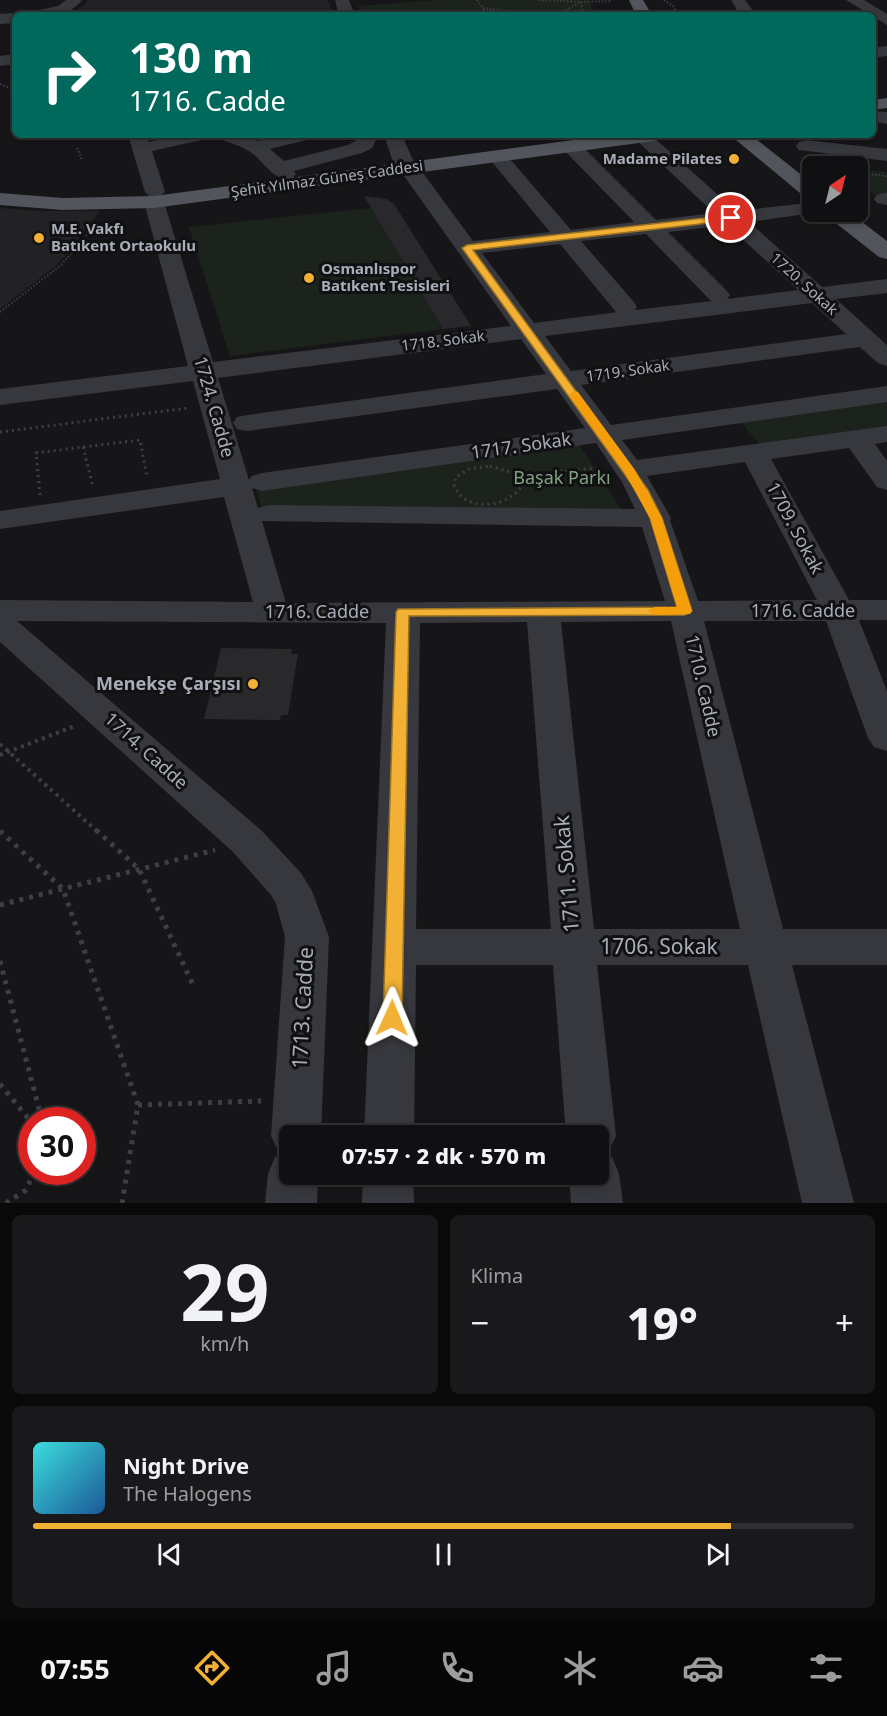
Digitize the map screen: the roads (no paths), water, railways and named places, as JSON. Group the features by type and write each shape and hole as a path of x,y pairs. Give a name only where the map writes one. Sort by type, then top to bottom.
{"main road":[{"name":"Şehit Yılmaz Güneş Caddesi","path":"0,187 82,195 155,197 283,171 401,154 619,138"},
{"path":"742,138 802,198"},
{"name":"Şehit Yılmaz Güneş Caddesi","path":"0,199 46,204 106,205 401,154 497,156 575,141"},
{"path":"798,148 804,156"},
{"path":"849,222 887,252"}],"street":[{"path":"59,12 75,0"},
{"path":"853,0 884,15"},
{"name":"1724. Cadde","path":"138,138 213,405 249,484 273,613"},
{"path":"156,146 187,138"},
{"path":"235,138 256,147 283,171 355,149 365,144 368,138"},
{"path":"256,147 292,138"},
{"name":"1720. Sokak","path":"650,138 731,218 887,358"},
{"path":"575,141 651,227 718,295"},
{"path":"798,148 887,154"},
{"name":"1710. Cadde","path":"401,154 627,467 656,518 685,611 828,1203"},
{"path":"497,156 625,307"},
{"path":"467,248 731,218 802,203"},
{"name":"1718. Sokak","path":"0,397 887,286"},
{"name":"1719. Sokak","path":"247,423 865,339"},
{"name":"1717. Sokak","path":"0,520 887,394"},
{"path":"627,467 754,453 887,434"},
{"path":"856,438 887,481"},
{"name":"1709. Sokak","path":"754,453 839,611 887,738"},
{"path":"269,514 656,518"},
{"name":"1716. Cadde","path":"0,610 273,613 887,610"},
{"path":"389,1125 403,612"},
{"name":"1711. Sokak","path":"543,612 590,1125"},
{"name":"1714. Cadde","path":"0,624 248,841 286,884"},
{"name":"1713. Cadde","path":"286,884 297,903 307,937 297,1118"},
{"name":"1706. Sokak","path":"394,947 887,947"},
{"path":"291,1203 292,1185"},
{"path":"388,1185 388,1203"},
{"path":"595,1185 597,1203"}],"place":[{"name":"Madame Pilates","path":"734,159"},
{"name":"M.E. Vakfı Batıkent Ortaokulu","path":"39,238"},
{"name":"Osmanlıspor Batıkent Tesisleri","path":"309,278"},
{"name":"Menekşe Çarşısı","path":"253,684"}],"park label":[{"name":"Başak Parkı","path":"562,478"}]}
